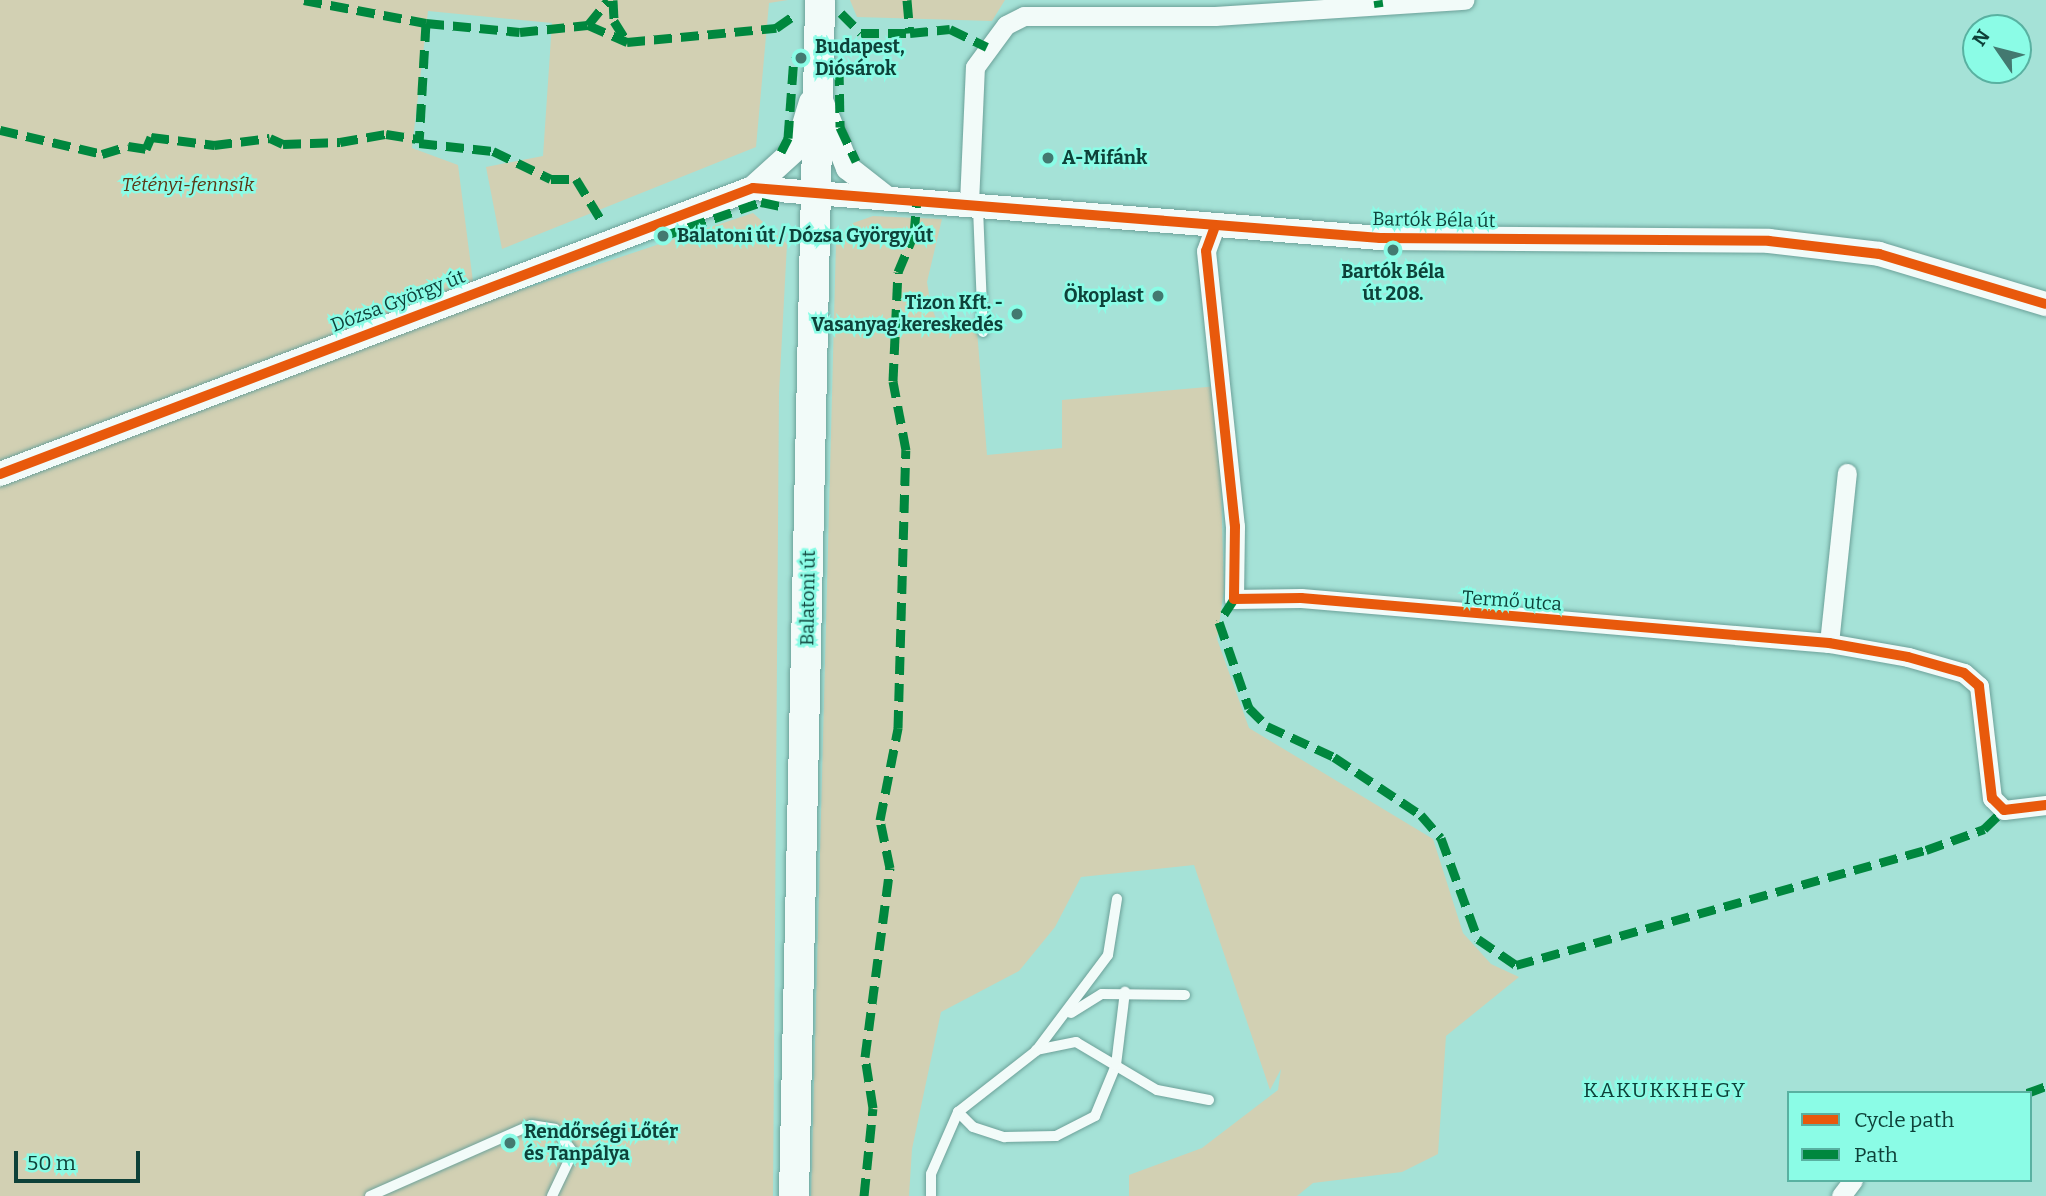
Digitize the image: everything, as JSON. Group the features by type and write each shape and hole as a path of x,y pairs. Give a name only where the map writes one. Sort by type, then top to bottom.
{"main road":[{"name":"Balatoni út","path":"794,1196 815,80 820,0"}],"street":[{"path":"973,204 975,67 1006,25 1024,16 1215,16 1464,0"},
{"path":"753,188 797,148 815,80"},
{"path":"815,80 848,168 886,197"},
{"name":"Dózsa György út","path":"0,474 753,188 814,193"},
{"name":"Bartók Béla út","path":"814,193 973,204 1214,229 1380,238 1790,242 1879,254 2046,304"},
{"name":"Termő utca","path":"1214,229 1206,251 1233,500 1234,599 1301,598 1829,643 1964,673 1979,686 1985,708 1992,798 2004,810 2027,812 2046,805"},
{"path":"1829,643 1847,473"}],"lane":[{"path":"973,204 984,332"},
{"path":"931,1196 931,1174 958,1112 1036,1051 1065,1017 1108,956 1117,899"},
{"path":"1065,1017 1102,994 1125,992 1185,995"},
{"path":"958,1112 973,1127 1004,1137 1056,1136 1095,1116 1116,1065 1125,992"},
{"path":"1036,1051 1076,1042 1157,1090 1209,1100"},
{"path":"370,1196 530,1125 555,1129 573,1152 552,1196"}],"green space":[{"name":"Tétényi-fennsík","path":"0,0 788,0 769,3 756,147 502,249 486,167 543,156 552,23 428,11 412,148 458,165 476,305 753,213 787,244 779,393 773,1196 0,1196"},
{"path":"850,0 1005,0 992,21 857,17"},
{"path":"873,216 942,219 927,282 931,306 939,326 977,330 987,455 1062,448 1062,400 1218,386 1224,590 1217,639 1249,728 1433,839 1463,933 1491,964 1519,977 1446,1036 1438,1154 1402,1172 1313,1183 1297,1196 1129,1196 1129,1175 1202,1148 1278,1090 1281,1069 1270,1090 1194,865 1081,877 1055,927 1019,971 941,1012 912,1149 909,1196 811,1196 836,242 853,223"}],"marked path":[{"path":"304,0 426,23 520,32 588,25 608,0"},
{"path":"613,0 614,21 627,42"},
{"path":"907,0 910,33 950,29 987,47"},
{"path":"1378,0 1379,7"},
{"path":"841,13 861,33 910,33"},
{"path":"588,25 627,42 776,28 796,14"},
{"path":"426,23 419,143 493,151 551,179 576,179 603,223"},
{"path":"781,152 788,138 794,57"},
{"path":"839,67 840,127 856,162"},
{"path":"0,130 102,154 128,146 146,149 151,137 214,145 270,138 283,144 340,142 386,134 416,139"},
{"path":"864,1196 873,1108 865,1057 890,868 880,820 898,728 906,450 893,381 898,272 914,234 917,200"},
{"path":"663,236 761,202 780,206"},
{"path":"1234,599 1219,622 1249,708 1267,726 1334,757 1421,815 1441,838 1478,939 1516,965 1926,850 1984,829 2004,810"},
{"path":"2032,1091 2046,1086"}],"cycle path":[{"path":"0,474 753,188 1380,238 1769,241 1879,254 2046,304"},
{"path":"1214,229 1206,251 1235,526 1234,599 1301,598 1829,643 1908,657 1964,673 1979,686 1992,798 2004,810 2046,805"}],"place":[{"name":"Budapest, Diósárok","path":"801,58"},
{"name":"A-Mifánk","path":"1048,158"},
{"name":"Balatoni út / Dózsa György út","path":"663,236"},
{"name":"Bartók Béla út 208.","path":"1393,250"},
{"name":"Ökoplast","path":"1158,296"},
{"name":"Tizon Kft. - Vasanyag kereskedés","path":"1017,314"},
{"name":"Rendőrségi Lőtér és Tanpálya","path":"510,1143"}],"district":[{"name":"KAKUKKHEGY","path":"1665,1090"}]}
